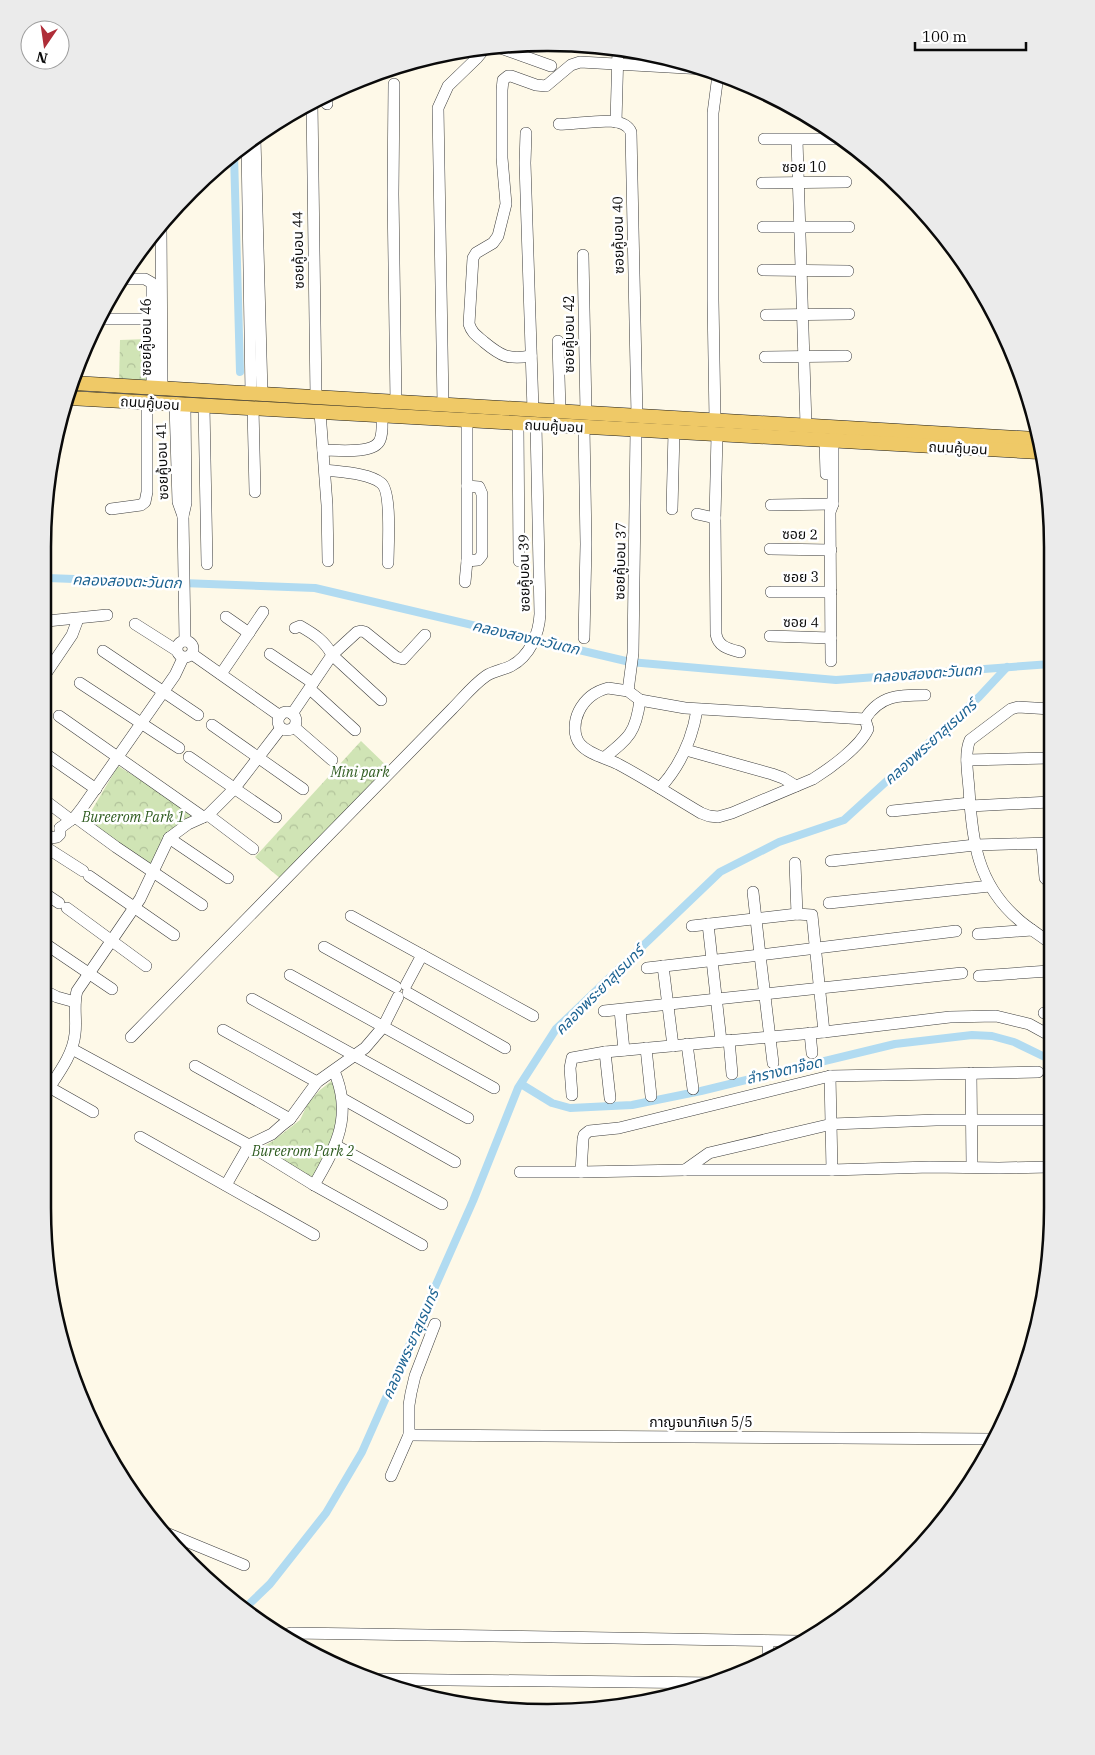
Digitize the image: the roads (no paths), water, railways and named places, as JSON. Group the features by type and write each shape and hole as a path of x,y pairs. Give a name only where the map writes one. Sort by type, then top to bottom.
{"main road":[{"name":"ถนนคู้บอน","path":"80,383 806,425 1033,445"},
{"name":"ถนนคู้บอน","path":"75,398 829,441 1033,445"}],"street":[{"path":"512,52 551,66"},
{"path":"443,404 438,108 448,86 479,56"},
{"path":"559,124 570,125 586,121 616,122 618,56"},
{"path":"531,356 510,358 494,351 472,333 469,324 472,301 473,258 476,253 493,243 498,236 506,204 502,158 503,80 508,76 542,87 546,86 576,62 655,63"},
{"path":"715,420 713,113 717,82"},
{"path":"394,84 393,194 396,402"},
{"name":"ซอยคู้บอน 44","path":"312,111 316,397"},
{"name":"ซอยคู้บอน 40","path":"616,122 625,124 631,132 637,416"},
{"path":"526,133 525,163 533,410"},
{"path":"764,139 829,139"},
{"path":"797,140 806,425"},
{"path":"255,147 256,393"},
{"path":"247,152 256,393"},
{"name":"ซอย 10","path":"762,183 846,182"},
{"path":"763,227 849,227"},
{"name":"ซอยคู้บอน 46","path":"157,388 160,238"},
{"name":"ซอยคู้บอน 42","path":"583,255 586,413"},
{"path":"763,270 848,271"},
{"path":"131,279 145,279 152,283 152,320 157,388"},
{"path":"766,315 849,314"},
{"path":"106,320 152,320"},
{"path":"558,341 560,411"},
{"path":"765,357 846,356"},
{"path":"112,509 141,505 146,498 148,467 147,402"},
{"name":"ซอยคู้บอน 41","path":"180,405 186,503 183,516 185,641 178,645 184,654"},
{"path":"204,406 207,564"},
{"path":"254,408 255,492"},
{"path":"320,412 325,470 328,560"},
{"path":"323,450 363,450 375,446 381,438 382,416"},
{"path":"465,582 467,561 467,421"},
{"path":"518,424 519,561"},
{"name":"ซอยคู้บอน 39","path":"131,1037 485,676 513,665 530,648 539,630 540,614 536,425"},
{"path":"584,427 586,544 584,638"},
{"name":"ซอยคู้บอน 37","path":"628,691 633,652 636,430"},
{"path":"672,509 674,432"},
{"path":"717,435 715,518 717,640 724,647 740,652"},
{"path":"829,441 831,662"},
{"path":"325,470 376,479 384,485 388,496 388,563"},
{"path":"771,506 830,507"},
{"path":"697,514 715,518"},
{"name":"ซอย 2","path":"770,549 831,550"},
{"name":"ซอย 3","path":"771,592 831,592"},
{"path":"221,674 263,612"},
{"path":"51,621 107,616"},
{"path":"226,617 249,633"},
{"path":"51,666 72,635 78,619"},
{"path":"135,624 221,674 280,716"},
{"path":"295,628 300,626 326,644 332,654 381,700"},
{"path":"292,714 332,654 357,632 365,632 396,656 403,659 426,635"},
{"name":"ซอย 4","path":"770,636 831,638"},
{"path":"103,651 198,715"},
{"path":"60,828 73,818 96,789 179,668 184,654"},
{"path":"270,654 312,686 355,730"},
{"path":"80,683 179,748"},
{"path":"865,719 697,710 640,700 628,691 608,688 588,698 579,712 576,722 576,738 580,745 586,749 605,757 701,813 718,817 744,809 822,774 862,740 868,729 865,719 872,708 887,699 925,695"},
{"path":"605,757 620,745 633,730 637,721 640,700"},
{"path":"1043,935 1019,920 998,899 979,863 970,805 968,744 970,740 1010,710 1018,707 1044,709"},
{"path":"660,788 677,767 686,750 697,710"},
{"path":"286,712 292,714 296,720 294,727 288,730 281,728 278,722 280,716 286,712"},
{"path":"59,716 253,849"},
{"path":"212,725 303,789"},
{"path":"294,727 332,760"},
{"path":"51,1083 72,1049 76,1028 75,1002 78,991 133,908 169,838 188,824 206,816 234,789 281,728"},
{"path":"686,750 772,774 796,786"},
{"path":"51,757 96,789"},
{"path":"189,757 276,817"},
{"path":"968,760 1044,758"},
{"path":"892,811 1044,802"},
{"path":"51,804 202,905"},
{"path":"51,825 53,824 60,828"},
{"path":"51,838 55,838 60,834 60,828"},
{"path":"169,838 228,878"},
{"path":"831,861 975,845 1044,843"},
{"path":"51,851 174,936"},
{"path":"795,864 797,914"},
{"path":"829,903 990,886"},
{"path":"753,892 773,1063"},
{"path":"51,898 146,966"},
{"path":"692,926 810,914 813,917 824,1032"},
{"path":"351,916 533,1016"},
{"path":"708,924 717,1000 732,1074"},
{"path":"647,968 956,931"},
{"path":"978,934 1043,935"},
{"path":"324,946 505,1048"},
{"path":"51,948 112,989"},
{"path":"226,1185 249,1146 272,1134 290,1119 317,1082 366,1048 384,1027 422,955"},
{"path":"663,966 672,1046"},
{"path":"979,976 1044,971"},
{"path":"604,1011 962,973"},
{"path":"290,975 494,1088"},
{"path":"51,994 75,1002"},
{"path":"252,999 468,1118"},
{"path":"620,1010 624,1050"},
{"path":"572,1095 570,1068 572,1058 605,1052 824,1032 950,1017 996,1016 1029,1024 1044,1032"},
{"path":"223,1030 317,1082"},
{"path":"810,1033 812,1053"},
{"path":"688,1044 692,1089"},
{"path":"646,1048 651,1096"},
{"path":"72,1049 249,1146 314,1185 422,1245"},
{"path":"605,1052 610,1098"},
{"path":"195,1066 290,1119"},
{"path":"314,1185 335,1145 341,1120 343,1099 334,1071"},
{"path":"581,1172 583,1139 584,1135 589,1131 619,1128 830,1076 1038,1072"},
{"path":"971,1073 972,1167"},
{"path":"830,1076 832,1170"},
{"path":"51,1090 93,1112"},
{"path":"343,1099 455,1162"},
{"path":"685,1170 709,1153 832,1124 936,1120 1044,1120"},
{"path":"140,1137 314,1235"},
{"path":"335,1145 442,1204"},
{"path":"520,1172 1044,1167"},
{"path":"391,1476 409,1435 411,1393 415,1376 435,1324"},
{"name":"กาญจนาภิเษก 5/5","path":"409,1435 986,1439"},
{"path":"176,1537 244,1565"},
{"path":"293,1633 789,1641"},
{"path":"768,1641 768,1652"},
{"path":"395,1679 689,1683"}],"waterway":[{"path":"234,163 240,372"},
{"name":"คลองสองตะวันตก","path":"51,578 315,588 630,662 836,680 1044,665"},
{"name":"คลองพระยาสุเรนทร์","path":"249,1604 270,1584 326,1513 362,1452 473,1201 518,1088 556,1029 720,872 779,842 844,820 979,697 1007,667"},
{"name":"ลำรางตาจ๊อด","path":"521,1084 552,1103 570,1108 632,1105 701,1091 895,1044 972,1035 992,1036 1014,1042 1044,1057"}],"park label":[{"name":"Mini park","path":"360,772"},
{"name":"Bureerom Park 1","path":"133,817"},
{"name":"Bureerom Park 2","path":"303,1151"}]}
